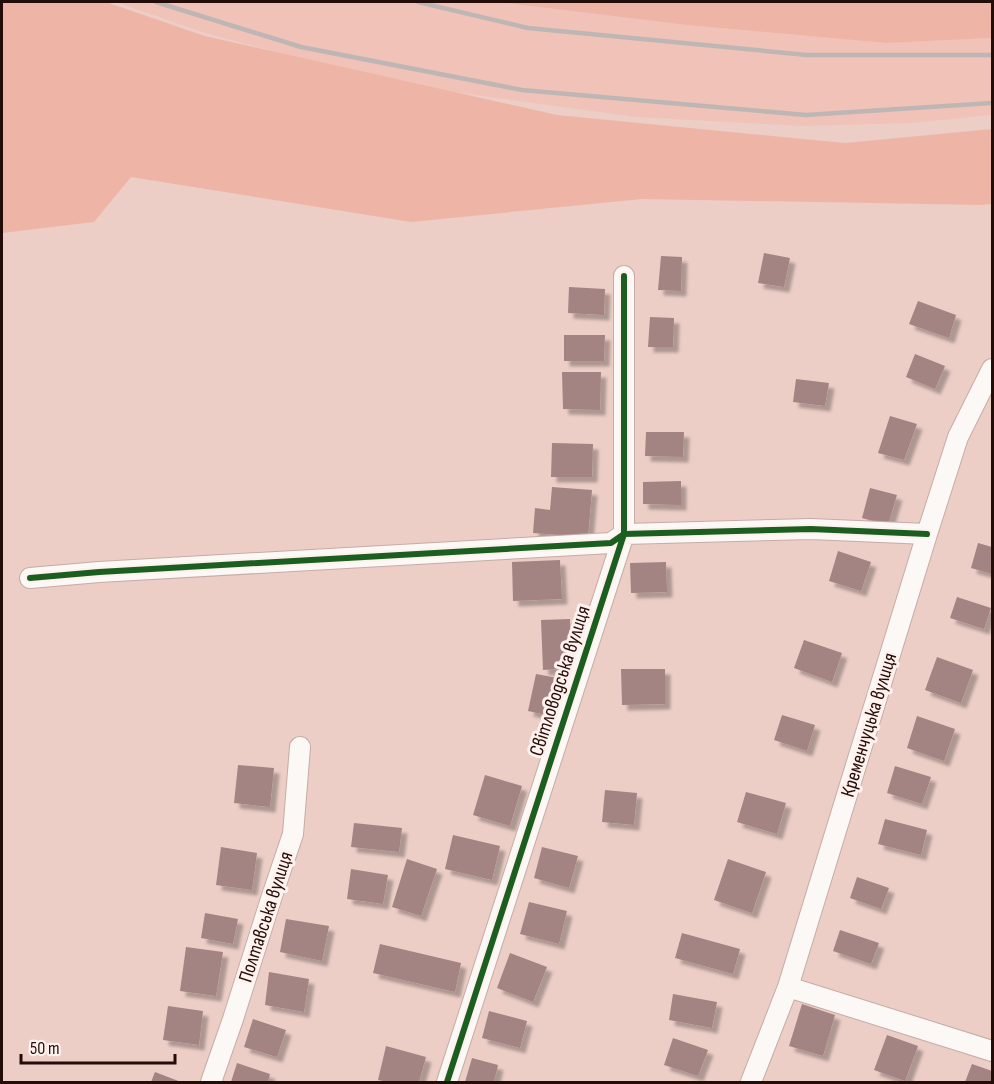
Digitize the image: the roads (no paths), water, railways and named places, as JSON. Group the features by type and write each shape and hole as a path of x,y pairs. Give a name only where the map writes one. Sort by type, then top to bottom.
{"street":[{"name":"Світловодська вулиця","path":"447,1083 624,534 624,276"},
{"name":"Кременчуцька вулиця","path":"751,1083 788,987 958,437 993,369"},
{"path":"30,578 111,571 611,543 624,534 811,529 927,534"},
{"name":"Полтавська вулиця","path":"211,1083 293,834 300,747"},
{"path":"788,987 993,1051"}],"railway":[{"path":"156,2 301,47 522,90 806,115 992,103"},
{"path":"418,2 528,28 807,55 992,55"}]}
